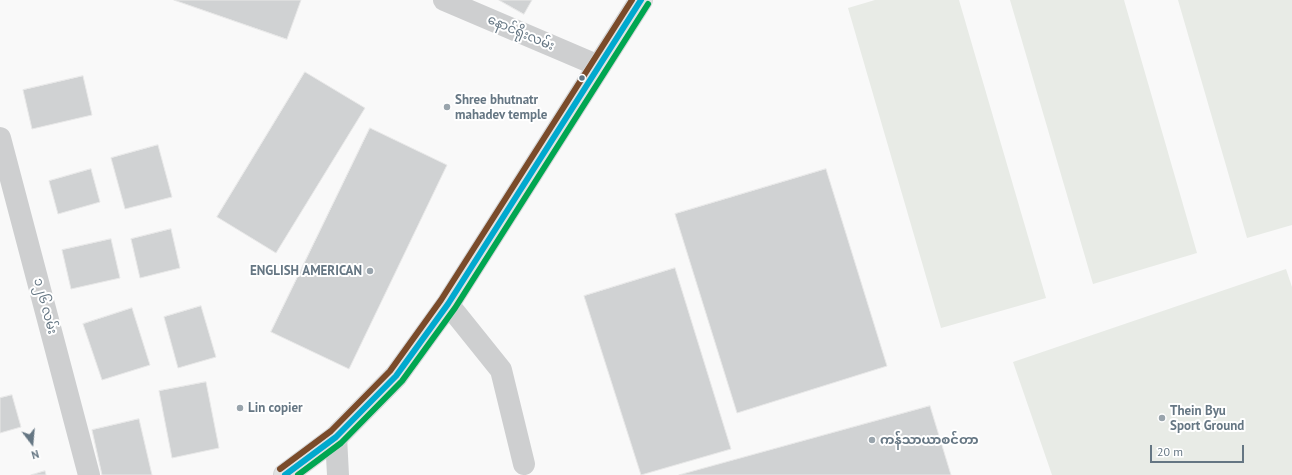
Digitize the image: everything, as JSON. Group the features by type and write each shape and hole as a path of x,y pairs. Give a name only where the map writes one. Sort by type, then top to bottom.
{"main road":[{"path":"285,475 336,437 396,376 448,304 641,0"}],"street":[{"name":"နောင်ရိုးလမ်း","path":"444,0 599,66"},
{"name":"၁၂၆ လမ်း","path":"0,138 89,475"},
{"path":"448,304 501,370 524,464"},
{"path":"336,437 338,475"}],"shaded area":[{"path":"875,0 959,0 1046,298 941,328 848,8"},
{"path":"1010,0 1124,0 1197,253 1093,284"},
{"path":"1178,0 1292,0 1292,225 1247,238"},
{"name":"Thein Byu Sport Ground","path":"1286,269 1292,287 1292,475 1052,475 1013,362"}],"building":[{"path":"174,0 301,0 287,39"},
{"path":"499,0 532,0 524,14"},
{"path":"305,72 365,108 276,253 217,217"},
{"path":"83,76 92,115 32,129 23,90"},
{"path":"370,128 447,165 349,369 271,332"},
{"path":"158,145 172,197 125,209 111,158"},
{"path":"91,169 100,202 58,214 49,181"},
{"path":"826,169 887,366 737,413 675,214"},
{"path":"171,229 180,268 140,278 131,239"},
{"path":"111,239 120,278 71,289 62,250"},
{"path":"675,268 731,449 641,475 584,296"},
{"path":"201,306 216,357 178,368 164,317"},
{"path":"132,308 150,365 102,380 83,324"},
{"path":"206,382 219,448 172,458 159,391"},
{"path":"12,395 21,427 0,433 0,398"},
{"name":"ကန်သာယာစင်တာ","path":"930,406 951,475 679,475"},
{"path":"139,419 152,475 102,475 92,430"},
{"path":"45,471 46,475 31,475"}],"transit line":[{"path":"280,469 331,431 390,371 441,300 632,0"},
{"path":"285,475 336,437 396,376 448,304 641,0"},
{"path":"298,475 341,443 402,381 455,308 648,4"}],"place":[{"name":"Shree bhutnatr mahadev temple","path":"447,107"},
{"name":"ENGLISH AMERICAN","path":"370,271"},
{"name":"Lin copier","path":"240,408"},
{"name":"Thein Byu Sport Ground","path":"1162,418"},
{"name":"ကန်သာယာစင်တာ","path":"872,440"}]}
